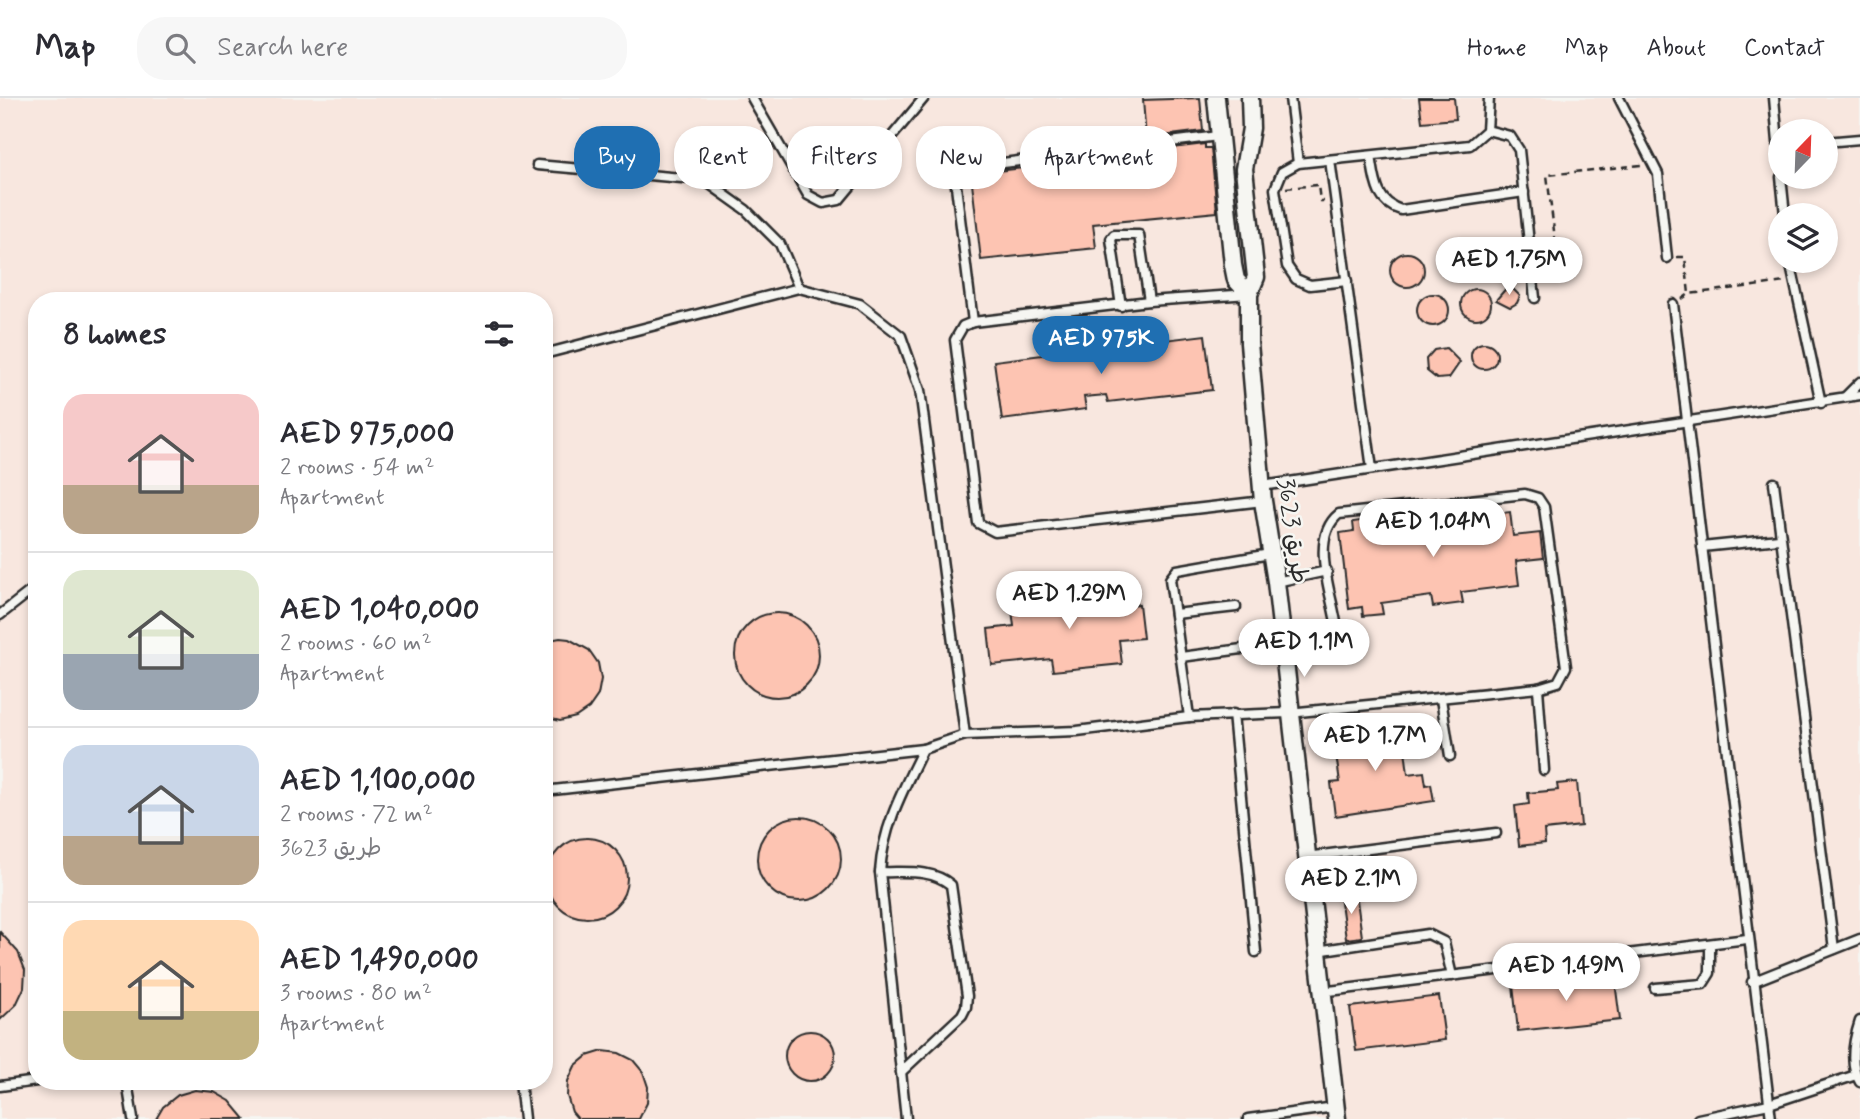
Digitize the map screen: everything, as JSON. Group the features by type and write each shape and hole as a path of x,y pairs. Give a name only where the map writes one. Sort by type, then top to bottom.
{"street":[{"name":"طريق 3623","path":"1216,98 1233,265 1236,280 1249,294"},
{"name":"طريق 3623","path":"1250,98 1251,128 1244,169 1256,277 1249,294 1249,343 1262,493 1276,582 1335,1108"}],"lane":[{"path":"752,98 808,195 823,203 839,200 923,98"},
{"path":"1290,98 1298,163"},
{"path":"1347,281 1310,285 1296,279 1287,266 1275,189 1282,172 1298,163 1470,145 1487,130 1489,98"},
{"path":"1619,98 1655,163 1662,194 1667,258"},
{"path":"1774,98 1776,119"},
{"path":"1487,130 1503,132 1515,142 1519,150 1535,298"},
{"path":"973,322 955,178 963,167 1218,136"},
{"path":"1838,141 1860,139"},
{"path":"1371,156 1378,193 1387,204 1401,210 1524,192"},
{"path":"1330,160 1372,469"},
{"path":"537,165 704,180 746,210 780,244 799,288"},
{"path":"1121,306 1111,239 1114,235 1136,232 1139,235 1149,301"},
{"path":"1791,273 1821,403"},
{"path":"553,352 799,288 860,304 901,336 920,390 965,735"},
{"path":"1249,294 1149,301 973,322 963,326 955,340 978,523 985,530 995,532 1262,493 1372,469 1860,396"},
{"path":"1673,304 1752,982 1771,1119"},
{"path":"1844,398 1860,382"},
{"path":"1774,483 1779,539 1834,949"},
{"path":"553,790 923,749 965,735 1077,731 1189,717 1289,712 1538,688 1558,682 1566,667 1544,507 1538,498 1525,494 1339,514 1329,523 1324,535 1326,570 1337,629"},
{"path":"1702,547 1779,539"},
{"path":"1189,717 1170,579 1177,570 1270,554"},
{"path":"1276,582 1326,570"},
{"path":"0,615 28,593"},
{"path":"1175,614 1236,607"},
{"path":"1181,657 1242,649"},
{"path":"1538,688 1544,770"},
{"path":"1441,699 1450,756"},
{"path":"1233,714 1256,952"},
{"path":"906,1119 880,872 882,842 891,813 923,749"},
{"path":"1306,857 1496,833"},
{"path":"880,872 926,873 941,876 951,885 967,996 962,1015 901,1072"},
{"path":"1317,951 1428,934 1444,942 1452,976"},
{"path":"1321,992 1747,939"},
{"path":"1752,982 1860,939"},
{"path":"1655,988 1703,984 1710,972 1710,944"},
{"path":"1698,1119 1769,1104 1858,1078 1855,1036 1860,1021"},
{"path":"0,1086 28,1082"},
{"path":"128,1090 133,1119"},
{"path":"521,1090 524,1119"},
{"path":"1248,1119 1335,1108"}],"path":[{"path":"1529,242 1555,239 1547,175 1655,163"},
{"path":"1667,258 1685,257 1689,294"},
{"path":"1673,304 1689,294 1792,281"}],"shaded area":[{"path":"0,98 1860,98 1860,1119 0,1119"}],"building":[{"path":"1200,98 1203,131 1177,134 1177,126 1145,126 1143,100"},
{"path":"1419,98 1454,98 1456,119 1422,122"},
{"path":"1205,144 1205,148 1211,148 1217,212 1093,224 1096,248 981,260 973,189 1006,189 1006,170 1020,168 1020,189 1177,189 1177,147"},
{"path":"1472,250 1482,254 1486,264 1482,274 1472,278 1462,274 1458,264 1462,254"},
{"path":"1503,251 1511,252 1515,258 1513,266 1507,272 1492,261"},
{"path":"1407,253 1419,258 1424,270 1419,282 1407,287 1395,282 1390,270 1395,258"},
{"path":"1509,285 1520,296 1517,303 1510,307 1496,300"},
{"path":"1476,289 1487,293 1491,304 1487,315 1476,319 1465,315 1461,304 1465,293"},
{"path":"1433,294 1444,299 1449,310 1444,321 1433,326 1422,321 1417,310 1422,299"},
{"path":"1205,335 1212,390 1108,402 1106,395 1084,397 1086,409 1002,420 994,361"},
{"path":"1484,343 1493,347 1497,356 1493,365 1484,369 1475,365 1471,356 1475,347"},
{"path":"1446,348 1460,362 1449,378 1437,379 1427,371 1426,359 1434,350"},
{"path":"1455,509 1456,519 1510,512 1513,536 1540,533 1543,558 1516,561 1519,585 1461,592 1463,603 1433,607 1431,596 1381,603 1383,614 1363,616 1362,607 1349,609 1340,533 1354,531 1353,522 1367,520 1369,529 1425,522 1424,513"},
{"path":"1115,586 1117,607 1139,604 1143,638 1119,640 1122,664 1053,671 1051,659 992,665 988,629 1014,626 1012,610 1047,606 1045,593"},
{"path":"777,613 793,616 807,625 816,639 819,655 816,671 807,685 793,694 777,697 761,694 747,685 738,671 735,655 738,639 747,625 761,616"},
{"path":"553,639 569,639 589,650 598,663 601,679 598,695 589,708 576,717 560,721 553,719"},
{"path":"1402,725 1408,774 1424,772 1426,785 1431,784 1434,801 1335,816 1331,783 1340,782 1333,734"},
{"path":"1577,782 1581,826 1544,830 1545,843 1519,846 1515,806 1529,804 1528,793 1558,790 1557,784"},
{"path":"799,817 815,820 829,829 838,843 841,859 838,875 829,889 815,898 799,901 783,898 769,889 760,875 757,859 760,843 769,829 783,820"},
{"path":"587,838 602,841 620,856 626,870 624,893 615,906 602,915 587,918 572,915 553,898 553,858 572,841"},
{"path":"1356,893 1362,937 1346,939 1340,895"},
{"path":"0,932 18,952 25,970 24,988 16,1005 0,1020"},
{"path":"1614,974 1620,1020 1518,1031 1513,985"},
{"path":"1439,996 1445,1040 1356,1051 1350,1007"},
{"path":"810,1031 828,1038 835,1056 828,1074 810,1081 792,1074 785,1056 792,1038"},
{"path":"603,1051 619,1053 633,1060 643,1072 648,1087 647,1103 639,1119 578,1119 572,1112 567,1096 568,1081 575,1066 587,1056"},
{"path":"195,1090 214,1092 230,1101 245,1119 156,1119 163,1107 178,1095"}]}
